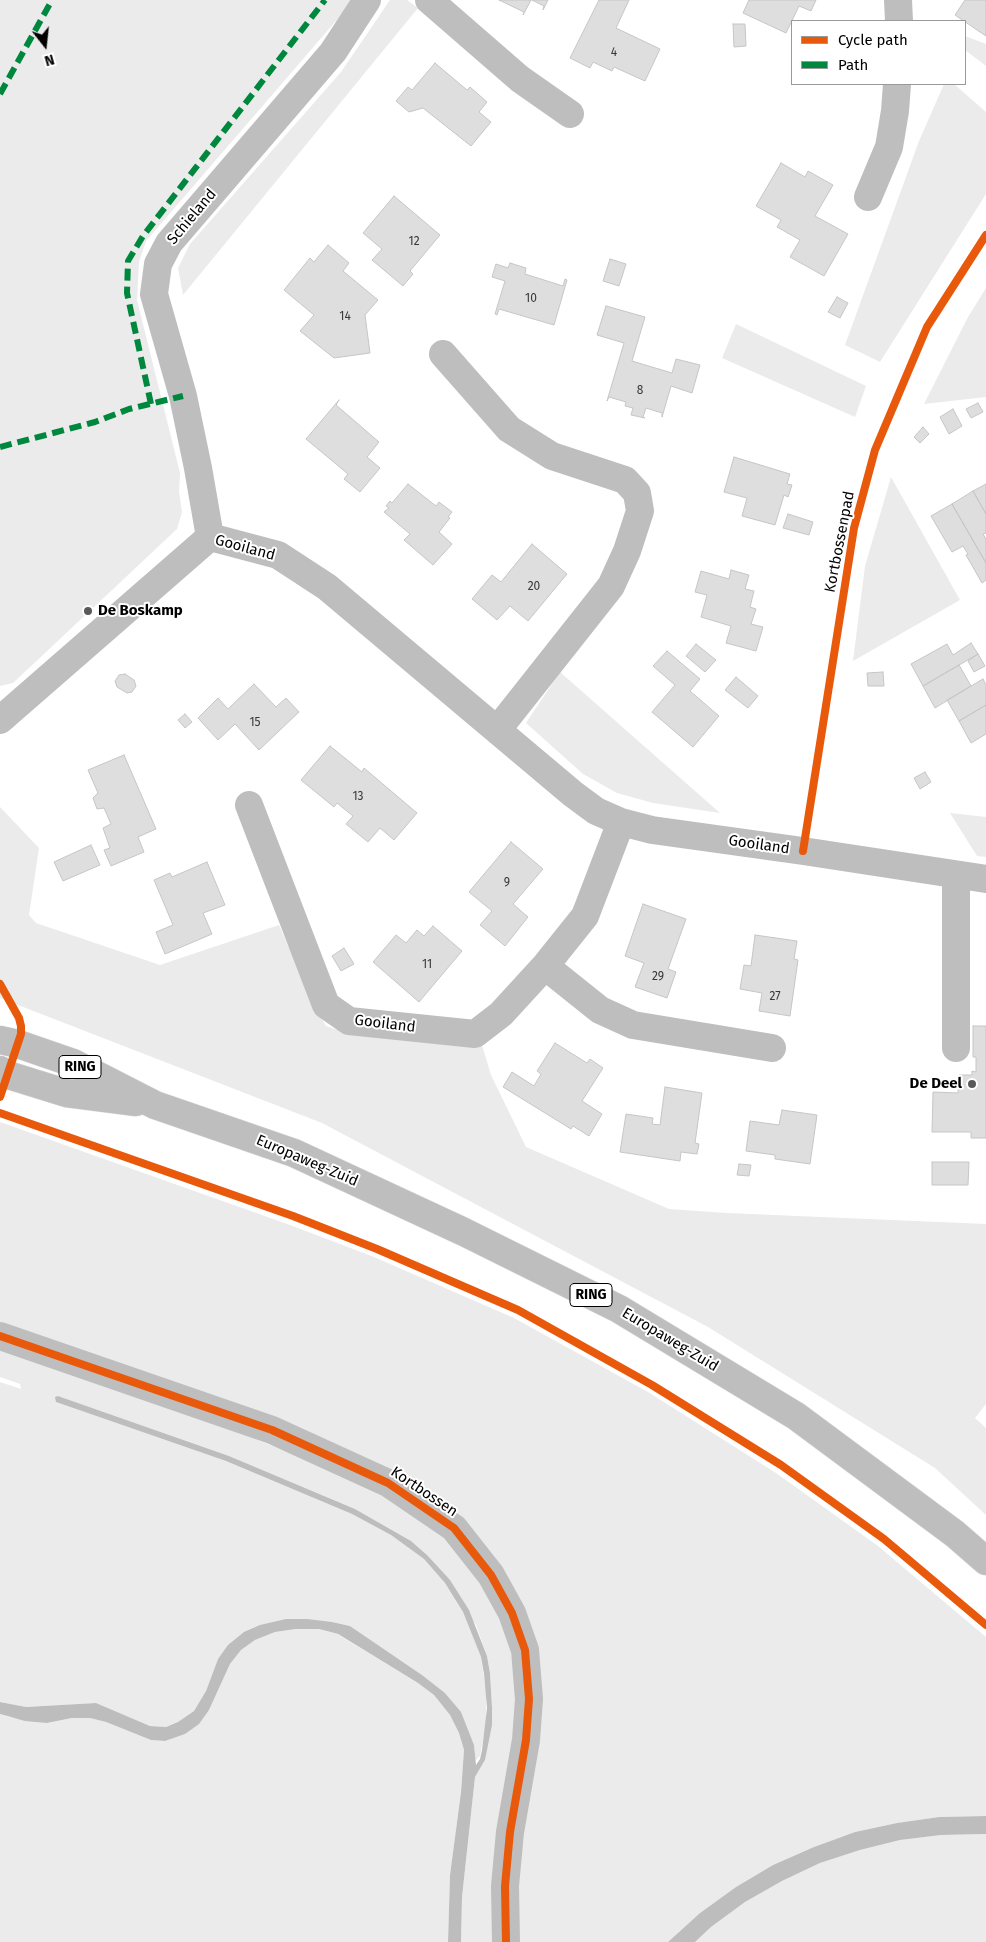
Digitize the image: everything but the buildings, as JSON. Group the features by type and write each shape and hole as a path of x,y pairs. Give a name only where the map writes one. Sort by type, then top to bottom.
{"street":[{"name":"Schieland","path":"210,537 183,396 154,294 158,264 169,243 333,52 367,0"},
{"path":"429,0 520,79 570,114"},
{"path":"898,0 899,20"},
{"path":"868,198 889,147 897,85"},
{"path":"443,354 509,429 552,456 625,480 637,493 640,511 627,551 611,586 498,729"},
{"name":"Gooiland","path":"0,720 210,537 278,555 327,586 573,794 596,811 621,822 652,830 986,879"},
{"name":"Gooiland","path":"248,805 326,1005 349,1021 475,1034 500,1014 544,966 585,916 621,822"},
{"path":"956,875 956,1048"},
{"path":"544,966 600,1010 633,1025 772,1048"},
{"name":"Europaweg-Zuid","path":"0,1040 18,1044 73,1063 155,1105 294,1153 464,1232 619,1309 796,1416 955,1534 986,1561"},
{"name":"Europaweg-Zuid","path":"0,1070 8,1075 66,1093 155,1105"},
{"name":"Kortbossen","path":"0,1336 272,1430 388,1483 454,1528 491,1575 512,1613 525,1650 529,1699 526,1740 510,1832 505,1886 506,1942"}],"shaded area":[{"path":"0,0 354,0 146,241 139,262 137,300 180,473 179,492 182,512 177,529 13,683 0,686"},
{"path":"390,0 407,0 418,8 183,295 178,268 190,244 341,72"},
{"path":"966,36 986,44 986,66 966,51"},
{"path":"944,85 955,85 986,112 986,194 880,362 845,345 919,141"},
{"path":"986,288 986,397 924,404 968,317"},
{"path":"736,324 866,386 855,417 722,358"},
{"path":"891,477 960,600 853,661 865,566"},
{"path":"560,672 720,813 653,803 617,793 583,774 526,723"},
{"path":"0,807 39,848 29,915 36,923 160,965 279,925 316,1009 326,1026 344,1032 482,1045 491,1075 526,1147 669,1209 986,1224 986,1404 975,1418 986,1428 986,1515 935,1468 708,1327 322,1123 0,998"},
{"path":"950,813 986,817 986,857 977,856"},
{"path":"0,1122 290,1225 374,1257 514,1318 648,1392 776,1473 878,1546 986,1637 986,1816 939,1817 897,1823 855,1832 814,1847 773,1865 736,1887 700,1913 668,1942 516,1942 519,1865 541,1706 462,1520 416,1486 390,1470 0,1325"},
{"path":"0,1348 226,1427 344,1475 381,1493 442,1534 482,1582 501,1618 511,1651 518,1708 493,1942 461,1942 462,1897 475,1777 485,1760 492,1708 487,1656 476,1625 427,1555 411,1541 355,1509 229,1456 58,1396 56,1402 226,1461 352,1514 391,1535 424,1559 445,1583 463,1612 481,1657 486,1692 486,1724 480,1756 475,1761 474,1745 461,1713 445,1693 350,1626 332,1622 286,1619 218,1659 206,1691 194,1711 178,1722 166,1727 150,1726 96,1703 26,1707 0,1702 0,1382 21,1389 20,1384 0,1377"},
{"path":"58,1396 229,1456 355,1509 411,1541 450,1580 469,1610 487,1656 492,1708 492,1725 485,1760 475,1777 462,1897 461,1942 448,1942 450,1875 461,1792 464,1750 459,1733 450,1715 434,1695 418,1683 338,1634 319,1629 296,1629 275,1632 255,1640 241,1650 230,1664 209,1710 199,1724 185,1734 165,1741 151,1740 106,1722 90,1718 72,1718 47,1723 25,1721 0,1714 0,1702 26,1707 96,1703 150,1726 166,1727 178,1722 194,1711 206,1691 218,1659 228,1645 244,1632 260,1625 286,1619 307,1619 350,1626 422,1675 445,1693 461,1712 474,1745 476,1765 482,1750 487,1708 481,1657 463,1612 445,1583 424,1559 391,1535 352,1514 226,1461 56,1402 55,1397"},
{"path":"296,1629 319,1629 337,1634 418,1683 434,1695 450,1715 459,1733 464,1750 461,1792 450,1875 448,1942 0,1942 0,1714 47,1723 72,1718 90,1718 106,1722 151,1740 165,1741 185,1734 209,1710 230,1664 241,1650 255,1640 275,1632"},
{"path":"986,1816 986,1834 941,1835 900,1840 820,1863 782,1881 745,1902 711,1927 695,1942 668,1942 700,1913 736,1887 773,1865 814,1847 855,1832 897,1823 939,1817"},
{"path":"986,1834 986,1942 695,1942 711,1927 745,1902 782,1881 820,1863 900,1840 941,1835"}],"marked path":[{"path":"0,94 52,0"},
{"path":"151,404 127,293 128,261 143,236 325,0"},
{"path":"0,447 95,422 129,409 183,396"}],"cycle path":[{"name":"Kortbossenpad","path":"803,851 854,528 875,450 927,327 986,235"},
{"path":"0,984 19,1018 21,1026 21,1034 0,1097"},
{"path":"0,1113 293,1216 377,1249 518,1310 652,1385 781,1465 884,1539 986,1625"},
{"path":"0,1336 272,1430 388,1483 454,1528 491,1575 512,1613 525,1650 529,1699 526,1740 510,1832 505,1886 506,1942"}],"place":[{"name":"De Boskamp","path":"88,611"},
{"name":"De Deel","path":"972,1084"}]}
